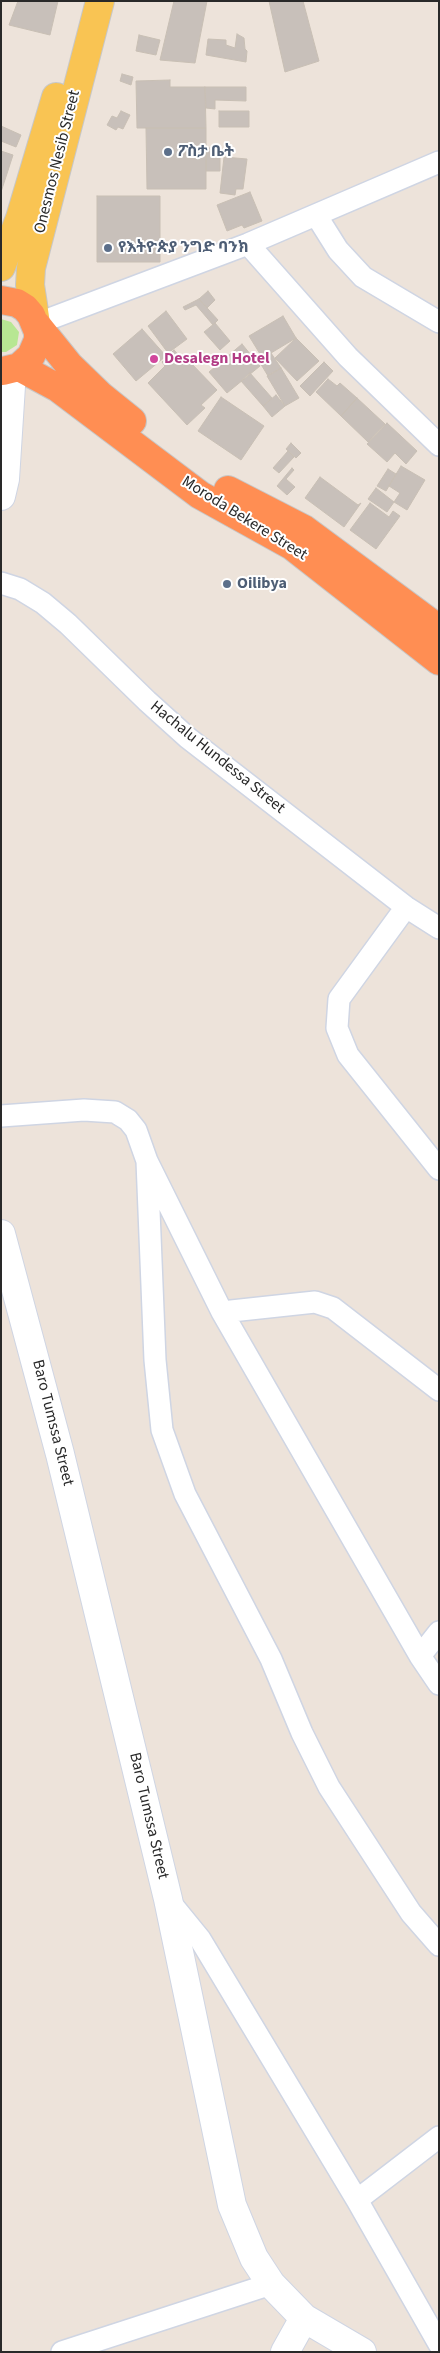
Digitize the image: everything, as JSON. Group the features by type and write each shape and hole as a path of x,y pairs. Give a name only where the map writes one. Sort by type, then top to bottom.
{"highway":[{"name":"Moroda Bekere Street","path":"3,299 25,308 70,365 101,396 205,487"},
{"path":"11,370 32,356 38,340 36,324"},
{"name":"Moroda Bekere Street","path":"11,370 58,388 205,487 298,537 439,629"},
{"name":"Moroda Bekere Street","path":"298,537 439,661"}],"main road":[{"name":"Onesmos Nesib Street","path":"73,70 82,1"},
{"name":"Onesmos Nesib Street","path":"36,324 30,285 31,268 48,159 73,70 100,1"},
{"name":"Onesmos Nesib Street","path":"1,267 20,218 48,159"}],"street":[{"path":"36,324 248,244 439,162"},
{"path":"316,215 338,250 364,277 439,322"},
{"path":"248,244 348,356 439,445"},
{"path":"1,496 5,479 11,370"},
{"name":"Hachalu Hundessa Street","path":"1,583 20,589 42,603 68,624 188,738 406,907 439,928"},
{"path":"406,907 339,999 337,1028 348,1055 439,1169"},
{"path":"1,1116 84,1110 115,1112 128,1120 136,1130 147,1161 222,1312 420,1656 439,1684"},
{"path":"147,1161 155,1360 162,1430 185,1494 270,1659 302,1733 329,1787 411,1913 439,1945"},
{"name":"Baro Tumssa Street","path":"3,1247 60,1454 168,1899 232,2205 254,2258 271,2284 304,2318 362,2352"},
{"path":"222,1312 315,1302 333,1308 439,1390"},
{"path":"420,1656 439,1632"},
{"path":"168,1899 200,1939 357,2200 439,2344"},
{"path":"357,2200 439,2137"},
{"path":"62,2352 271,2284"},
{"path":"286,2352 304,2318"}],"green space":[{"path":"1,319 11,322 19,332 17,345 6,352 1,352"}],"building":[{"path":"18,1 58,1 50,35 9,25"},
{"path":"174,1 207,1 195,63 160,60"},
{"path":"269,1 303,1 319,61 285,72"},
{"path":"237,34 244,38 247,51 246,62 206,55 208,39 226,40 226,45 235,48"},
{"path":"139,35 160,40 156,55 136,51"},
{"path":"122,74 133,77 131,85 120,81"},
{"path":"170,80 170,87 205,87 206,128 137,128 136,81"},
{"path":"205,87 246,87 246,101 215,100 215,109 206,108"},
{"path":"121,111 130,115 123,129 118,127 116,130 107,125 112,116 117,118"},
{"path":"219,111 249,111 249,127 219,127"},
{"path":"1,126 21,135 16,147 1,141"},
{"path":"146,128 206,128 206,189 147,189"},
{"path":"206,148 220,148 220,171 206,171"},
{"path":"1,151 13,155 1,192"},
{"path":"224,157 247,159 243,189 236,189 235,195 220,193"},
{"path":"250,192 262,221 244,228 242,225 227,231 217,205"},
{"path":"97,196 160,196 160,262 97,262"},
{"path":"208,291 215,300 207,308 199,299"},
{"path":"199,299 218,320 213,325 196,305 185,310 183,307"},
{"path":"166,311 187,339 168,353 148,326"},
{"path":"283,316 296,338 271,353 281,368 268,376 256,356 260,354 249,336"},
{"path":"215,323 230,341 220,350 204,332"},
{"path":"142,329 166,356 136,381 113,354"},
{"path":"296,338 319,361 297,381 275,358"},
{"path":"242,344 260,366 227,393 209,372"},
{"path":"174,350 186,363 189,361 217,390 201,405 205,408 187,425 148,383 165,366 162,362"},
{"path":"324,362 333,371 310,396 300,386"},
{"path":"281,368 299,398 285,406 267,376"},
{"path":"250,373 272,398 263,406 241,381"},
{"path":"328,379 337,386 340,383 357,398 341,416 316,392"},
{"path":"276,395 285,406 272,417 263,406"},
{"path":"221,397 264,426 241,460 198,431"},
{"path":"357,398 385,424 368,442 341,416"},
{"path":"387,423 417,451 406,464 395,453 387,462 367,444"},
{"path":"291,443 301,453 296,458 286,449"},
{"path":"288,451 294,457 279,473 273,468"},
{"path":"401,466 425,480 407,510 394,502 400,493 389,486"},
{"path":"292,468 294,470 286,479 295,487 287,495 277,486"},
{"path":"388,469 396,474 386,491 377,486"},
{"path":"320,477 358,505 361,503 344,527 305,498"},
{"path":"376,488 394,502 387,512 368,499"},
{"path":"370,503 389,517 393,511 400,516 376,549 350,530"}],"place":[{"name":"ፖስታ ቤት","path":"168,152"},
{"name":"የእትዮጵያ ንግድ ባንክ","path":"108,248"},
{"name":"Desalegn Hotel","path":"154,359"},
{"name":"Oilibya","path":"227,584"}]}
